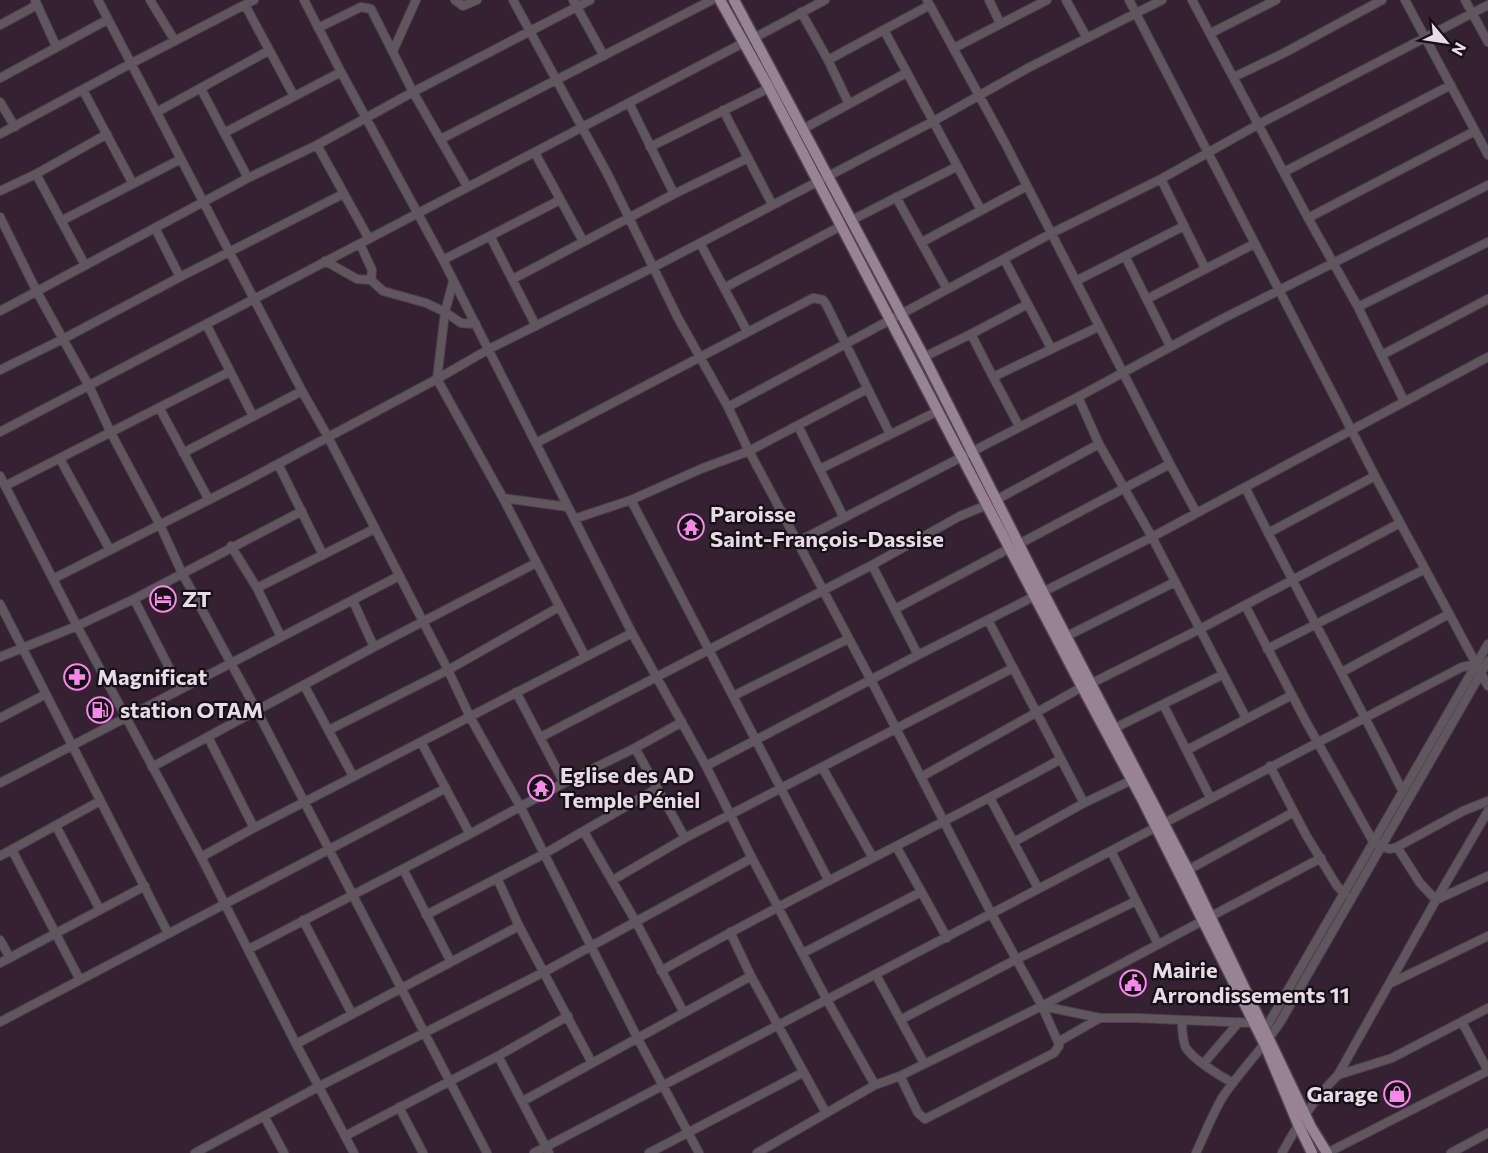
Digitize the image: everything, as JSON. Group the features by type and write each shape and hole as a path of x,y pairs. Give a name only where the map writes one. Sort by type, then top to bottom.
{"main road":[{"path":"720,0 749,40 828,175 924,357 966,454"},
{"path":"734,0 770,88 817,181 938,411 966,454 992,502 1087,685 1132,780 1188,870 1206,919 1253,1023 1265,1038 1298,1124 1312,1153"},
{"path":"1039,594 1067,636 1087,685 1115,728 1265,1038 1311,1128 1327,1153"}],"street":[{"path":"98,0 328,437 424,622 470,717 521,808 638,1039 699,1153"},
{"path":"150,0 175,41"},
{"path":"0,134 254,0"},
{"path":"304,0 443,260 632,633 706,766 827,1000 875,1085"},
{"path":"393,51 416,0"},
{"path":"455,0 463,6 477,0"},
{"path":"513,0 630,218 678,318 728,407 822,591 1042,1006 1059,1046 1054,1053 926,1119 918,1113 900,1076"},
{"path":"0,311 248,178 317,145 413,92 530,32 575,3 590,0"},
{"path":"441,139 712,0"},
{"path":"0,432 825,0"},
{"path":"989,0 1000,23"},
{"path":"954,48 1047,0"},
{"path":"1066,0 1087,38"},
{"path":"1129,0 1375,476 1488,686"},
{"path":"53,579 278,464 437,380 489,349 654,267 1162,0"},
{"path":"1192,0 1358,307 1404,401"},
{"path":"1211,33 1276,0"},
{"path":"1234,77 1382,0"},
{"path":"1405,0 1488,155"},
{"path":"1465,0 1488,42"},
{"path":"0,25 36,2 56,46"},
{"path":"828,60 884,30 928,2 1052,233 1098,327 1196,512"},
{"path":"575,3 603,56"},
{"path":"245,5 294,96"},
{"path":"728,407 946,289 1161,179 1259,124 1488,5"},
{"path":"318,28 361,7 368,7 467,186"},
{"path":"801,12 849,104"},
{"path":"0,78 107,20"},
{"path":"884,30 981,210"},
{"path":"157,111 268,51"},
{"path":"224,134 341,72"},
{"path":"802,129 906,73"},
{"path":"1284,172 1451,85"},
{"path":"650,147 770,88"},
{"path":"201,89 248,178"},
{"path":"83,90 132,184"},
{"path":"0,102 15,127"},
{"path":"629,103 674,194"},
{"path":"723,110 772,204"},
{"path":"1308,218 1475,132"},
{"path":"0,191 36,174 107,134"},
{"path":"317,145 369,239"},
{"path":"535,153 583,241"},
{"path":"513,279 674,194 748,158"},
{"path":"61,221 181,159"},
{"path":"852,220 956,167"},
{"path":"36,174 85,265"},
{"path":"1161,179 1205,268"},
{"path":"797,542 1078,397 1170,346 1488,185"},
{"path":"922,242 1027,186"},
{"path":"0,370 343,194"},
{"path":"896,197 946,289"},
{"path":"443,260 560,200"},
{"path":"0,218 89,386 182,573 257,711 487,1153"},
{"path":"724,288 841,226"},
{"path":"1076,280 1184,226"},
{"path":"155,228 180,277"},
{"path":"490,237 536,326"},
{"path":"1358,307 1488,242"},
{"path":"700,243 747,331"},
{"path":"360,244 372,270 372,280"},
{"path":"1147,298 1254,244"},
{"path":"1125,256 1170,346"},
{"path":"1004,259 1051,348"},
{"path":"325,261 357,279 372,280 383,291 426,303 461,322 476,324"},
{"path":"453,282 446,312 437,380 503,498 585,656"},
{"path":"536,443 806,300 819,298 826,304 890,434"},
{"path":"1382,355 1488,299"},
{"path":"924,357 1028,304"},
{"path":"206,324 253,416"},
{"path":"993,377 1098,327"},
{"path":"971,334 1019,426"},
{"path":"706,766 918,655 1152,537 1488,357"},
{"path":"5,486 229,372"},
{"path":"574,519 631,501 703,468 749,451 867,389"},
{"path":"183,453 302,391"},
{"path":"1078,397 1100,444 1152,537 1245,718"},
{"path":"160,409 208,500"},
{"path":"820,469 938,411"},
{"path":"798,426 844,518"},
{"path":"541,738 1100,444"},
{"path":"60,459 110,550"},
{"path":"278,464 323,555"},
{"path":"895,609 1170,464"},
{"path":"0,476 76,626 201,858 354,1153"},
{"path":"1268,533 1375,476"},
{"path":"1245,487 1403,792"},
{"path":"503,498 568,507"},
{"path":"631,501 829,881"},
{"path":"0,657 134,599 231,546 302,511"},
{"path":"921,777 1087,685 1200,629 1400,523"},
{"path":"257,588 374,529"},
{"path":"231,546 257,588 281,638"},
{"path":"152,767 374,647 536,563"},
{"path":"872,565 918,655"},
{"path":"1268,649 1425,569"},
{"path":"0,783 399,576"},
{"path":"1067,636 1175,582"},
{"path":"134,599 180,689"},
{"path":"353,601 374,647"},
{"path":"0,604 168,933"},
{"path":"1245,605 1292,696 1378,845 1390,849 1397,847 1463,811 1488,801"},
{"path":"329,730 448,670 559,608"},
{"path":"1342,672 1449,614"},
{"path":"988,620 1084,803"},
{"path":"201,858 254,828 632,633"},
{"path":"733,696 848,639"},
{"path":"1265,1038 1345,894 1378,845 1403,792 1488,644"},
{"path":"1196,1153 1222,1097 1265,1038 1488,661"},
{"path":"534,1153 547,1150 778,1024 947,938 1210,797 1462,667 1477,664"},
{"path":"618,877 684,838 1013,668"},
{"path":"1115,728 1222,675"},
{"path":"304,685 353,777"},
{"path":"516,692 564,783"},
{"path":"0,718 46,694"},
{"path":"1187,750 1245,718 1292,696"},
{"path":"1164,705 1210,797"},
{"path":"249,949 682,722"},
{"path":"208,737 254,828"},
{"path":"421,742 470,834"},
{"path":"634,748 684,838"},
{"path":"661,971 778,906 944,822 1061,759"},
{"path":"822,766 873,858"},
{"path":"1270,766 1337,886 1345,894"},
{"path":"1014,842 1084,803 1132,780"},
{"path":"0,1022 446,788"},
{"path":"426,915 544,854 656,789"},
{"path":"990,798 1038,888"},
{"path":"0,856 100,801"},
{"path":"1282,1153 1305,1113 1319,1094 1338,1075 1488,811"},
{"path":"1188,870 1294,812"},
{"path":"56,826 100,910"},
{"path":"584,832 636,922 684,1013"},
{"path":"896,846 947,938"},
{"path":"1397,847 1414,870 1420,883 1436,900"},
{"path":"12,850 80,980"},
{"path":"1111,851 1158,944"},
{"path":"195,1153 318,1087 544,972 752,858"},
{"path":"758,1153 875,1085 900,1076 1042,1006 1321,858"},
{"path":"403,869 451,962"},
{"path":"1436,900 1488,876"},
{"path":"497,878 519,926 592,1063"},
{"path":"0,963 145,886"},
{"path":"803,953 921,892"},
{"path":"902,1019 1136,901"},
{"path":"303,920 352,1014"},
{"path":"296,1044 519,926"},
{"path":"730,933 825,1113"},
{"path":"1389,984 1488,936"},
{"path":"0,940 10,958"},
{"path":"876,975 924,1063"},
{"path":"523,1101 751,976"},
{"path":"1042,1006 1100,1018 1253,1023"},
{"path":"1338,1075 1392,1058 1488,1008"},
{"path":"345,1136 498,1056 568,1016"},
{"path":"1058,1042 1100,1018"},
{"path":"1182,1020 1183,1038 1187,1049 1213,1072 1233,1083"},
{"path":"1204,1063 1239,1022"},
{"path":"1327,1153 1488,1071 1462,1022"},
{"path":"498,1056 547,1150"},
{"path":"649,1153 802,1073"},
{"path":"399,1107 423,1153"},
{"path":"264,1116 284,1153"},
{"path":"1451,1153 1488,1133"}],"place":[{"name":"Paroisse Saint-François-Dassise","path":"691,527"},
{"name":"ZT","path":"163,599"},
{"name":"Magnificat","path":"77,677"},
{"name":"station OTAM","path":"100,710"},
{"name":"Eglise des AD Temple Péniel","path":"541,788"},
{"name":"Mairie Arrondissements 11","path":"1133,983"},
{"name":"Garage","path":"1397,1094"}]}
